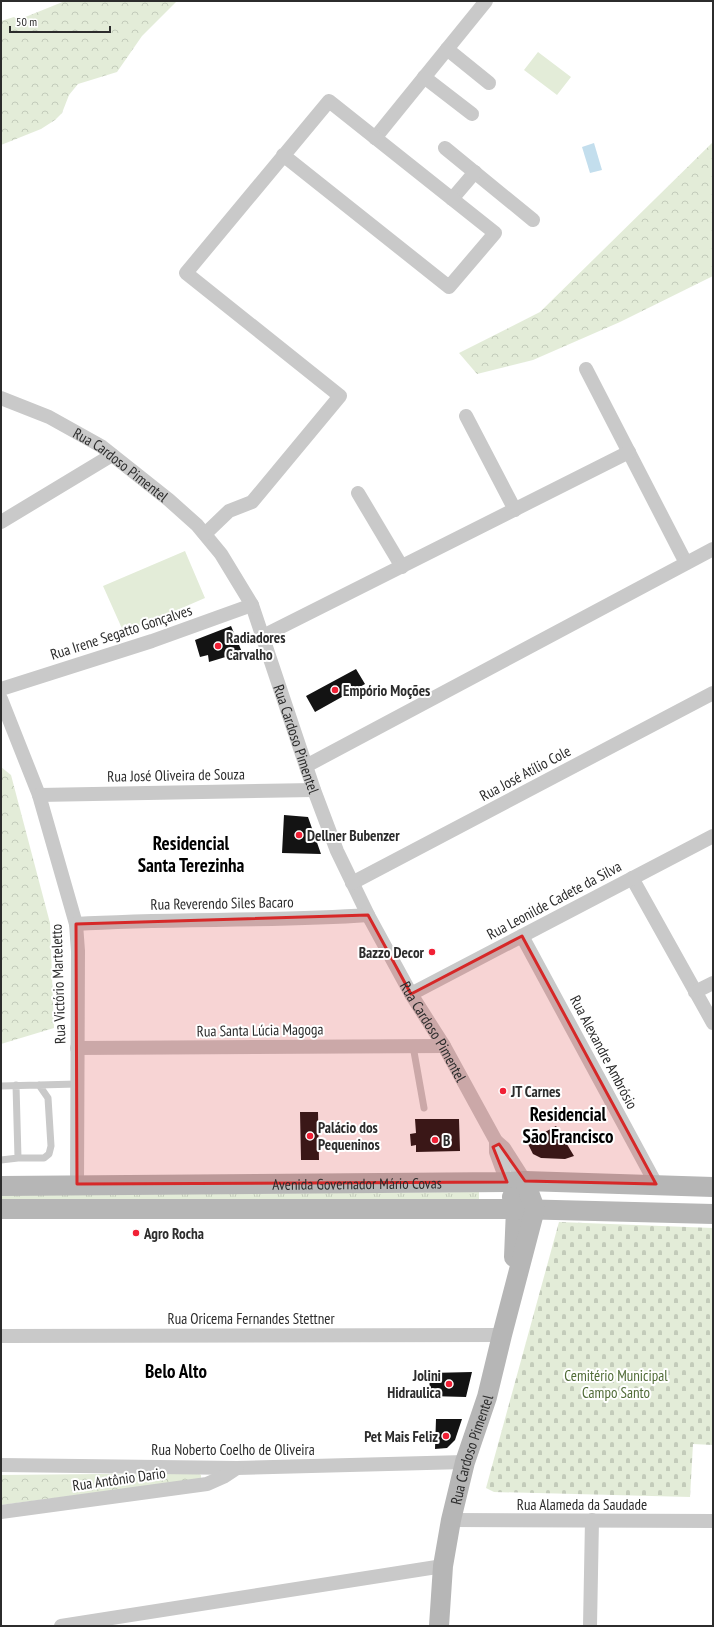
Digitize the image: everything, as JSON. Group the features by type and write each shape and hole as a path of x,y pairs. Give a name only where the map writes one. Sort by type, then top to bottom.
{"main road":[{"name":"Avenida Governador Mário Covas","path":"1,1186 77,1184 516,1181 656,1184 713,1188"},
{"name":"Rua Cardoso Pimentel","path":"439,1626 443,1566 451,1520 465,1462 487,1397 517,1276 526,1209 516,1181"},
{"name":"Avenida Governador Mário Covas","path":"1,1209 526,1209 713,1214"}],"street":[{"path":"375,138 486,1"},
{"path":"447,49 489,83"},
{"path":"424,77 472,114"},
{"path":"205,534 229,511 252,502 340,396 186,273 284,155 329,101 494,233 449,287 284,155"},
{"path":"444,148 533,220"},
{"path":"452,199 475,172"},
{"path":"586,369 686,563"},
{"name":"Rua Cardoso Pimentel","path":"1,398 49,417 101,446 169,500 205,534 221,554 252,605 314,790 337,851 352,883 411,994 444,1046 496,1141 504,1148 516,1181"},
{"path":"466,416 514,510"},
{"path":"262,636 629,452"},
{"path":"1,522 112,455"},
{"path":"358,493 402,567"},
{"path":"306,766 713,549"},
{"name":"Rua Irene Segatto Gonçalves","path":"1,689 152,641 252,605"},
{"name":"Rua José Atílio Cole","path":"352,883 713,693"},
{"name":"Rua Victório Marteletto","path":"1,699 39,795 76,924 78,951 77,1184"},
{"name":"Rua José Oliveira de Souza","path":"39,795 314,790"},
{"name":"Rua Leonilde Cadete da Silva","path":"411,994 713,836"},
{"path":"632,878 713,1023"},
{"name":"Rua Reverendo Siles Bacaro","path":"76,924 117,921 318,919 368,915"},
{"name":"Rua Alexandre Ambrósio","path":"522,936 656,1184"},
{"path":"695,992 713,983"},
{"name":"Rua Santa Lúcia Magoga","path":"77,1048 444,1046"},
{"name":"Rua Oricema Fernandes Stettner","path":"1,1336 502,1335"},
{"name":"Rua Noberto Coelho de Oliveira","path":"1,1465 237,1468 465,1462"},
{"name":"Rua Antônio Dario","path":"1,1512 207,1484 225,1476 237,1468"},
{"name":"Rua Alameda da Saudade","path":"451,1520 713,1521"},
{"path":"590,1626 592,1520"},
{"path":"61,1626 443,1566"}],"lane":[{"path":"412,1046 424,1108"},
{"path":"1,1086 77,1084"},
{"path":"16,1085 18,1158"},
{"path":"1,1160 18,1158 44,1158 49,1154 51,1146 48,1098 39,1085"}],"highlighted area":[{"path":"368,915 411,994 522,936 656,1184 525,1181 499,1144 493,1147 507,1182 77,1184 76,924"}],"green space":[{"path":"65,1 177,1 142,36 117,72 78,84 69,95 62,113 55,120 41,129 1,145 1,21 14,17 18,20"},
{"path":"538,52 571,77 557,95 524,70"},
{"path":"713,142 713,276 620,322 533,360 477,374 459,353 540,312"},
{"path":"185,551 205,598 124,633 103,586"},
{"path":"1,767 11,775 50,923 54,1028 1,1044"},
{"path":"479,1192 479,1200 1,1202 1,1195"},
{"name":"Cemitério Municipal Campo Santo","path":"559,1222 713,1228 713,1445 693,1444 690,1497 494,1492 486,1488"},
{"path":"198,1473 201,1475 201,1479 1,1505 1,1475"}],"water":[{"path":"594,143 602,170 590,173 582,147"}],"building":[{"name":"Radiadores Carvalho","path":"231,626 242,652 209,662 208,655 200,657 195,640"},
{"path":"356,669 365,684 315,712 306,696"},
{"name":"Dellner Bubenzer","path":"284,815 308,817 321,854 282,853"},
{"name":"Palácio dos Pequeninos","path":"300,1112 318,1112 319,1160 301,1160"},
{"name":"B","path":"415,1119 459,1119 460,1151 416,1152 416,1145 411,1146 410,1134 416,1133"},
{"path":"556,1126 574,1156 565,1159 541,1158 533,1154 527,1142"},
{"name":"Jolini Hidraulica","path":"472,1372 466,1397 429,1396 430,1373"},
{"name":"Pet Mais Feliz","path":"436,1419 462,1419 455,1440 447,1448 435,1449"}],"place":[{"name":"Radiadores Carvalho","path":"218,646"},
{"name":"Empório Moções","path":"335,690"},
{"name":"Dellner Bubenzer","path":"299,835"},
{"name":"Bazzo Decor","path":"432,952"},
{"name":"JT Carnes","path":"503,1091"},
{"name":"Palácio dos Pequeninos","path":"310,1136"},
{"name":"B","path":"435,1140"},
{"name":"Agro Rocha","path":"136,1233"},
{"name":"Jolini Hidraulica","path":"449,1384"},
{"name":"Pet Mais Feliz","path":"446,1436"}],"district":[{"name":"Residencial Santa Terezinha","path":"191,854"},
{"name":"Residencial São Francisco","path":"568,1125"},
{"name":"Belo Alto","path":"176,1371"}]}
